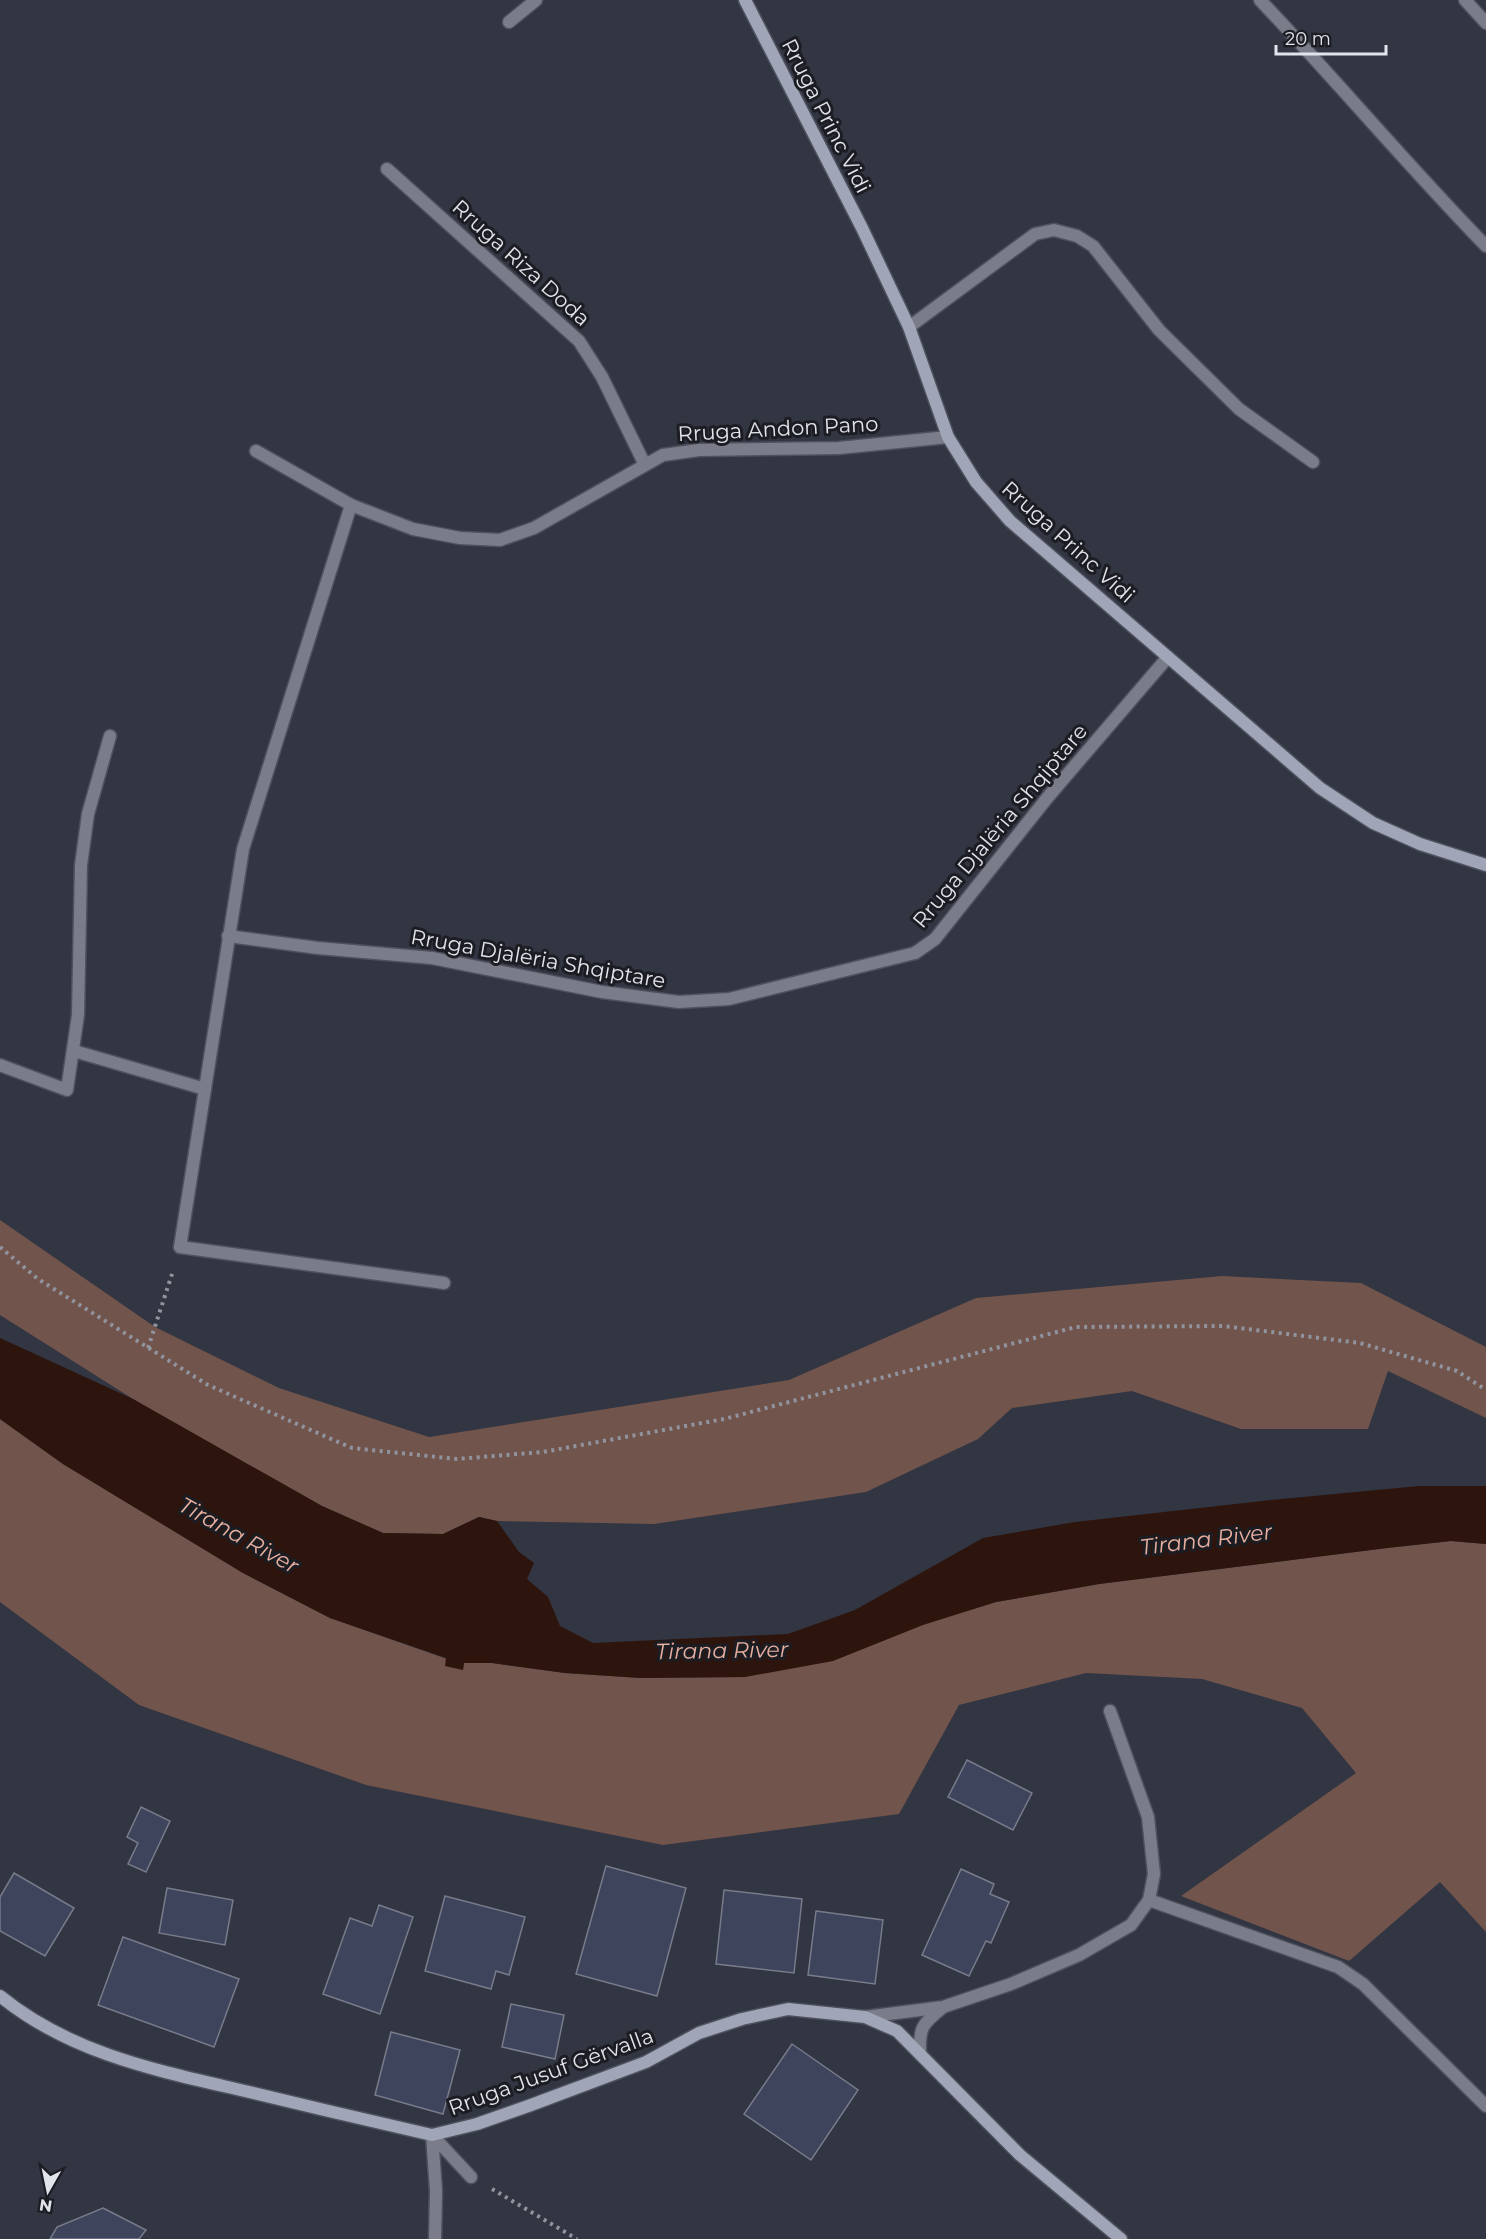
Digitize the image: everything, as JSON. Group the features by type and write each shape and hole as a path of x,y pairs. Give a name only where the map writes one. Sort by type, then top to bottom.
{"street":[{"path":"509,22 536,0"},
{"name":"Rruga Princ Vidi","path":"745,0 862,228 909,327 948,437 976,482 1010,521 1320,788 1373,823 1420,844 1486,865"},
{"path":"1260,0 1332,76 1412,170 1486,246"},
{"path":"1465,0 1486,23"},
{"name":"Rruga Riza Doda","path":"387,168 579,341 602,377 644,463"},
{"path":"909,327 1035,234 1054,230 1077,236 1093,246 1159,330 1239,409 1313,462"},
{"name":"Rruga Andon Pano","path":"256,451 351,505 413,529 460,538 500,540 534,528 663,454 699,450 839,448 948,437"},
{"path":"351,505 243,849 180,1247 444,1283"},
{"name":"Rruga Djalëria Shqiptare","path":"228,936 318,948 432,957 602,992 679,1002 729,999 915,953 935,939 1048,797 1168,657"},
{"path":"0,1065 66,1090 74,1051 80,970 81,865 88,814 110,736"},
{"path":"74,1051 205,1089"},
{"path":"865,2017 943,2007 1011,1984 1079,1955 1131,1925 1149,1900 1154,1874 1148,1816 1110,1711"},
{"path":"1149,1900 1338,1967 1363,1984 1486,2106"},
{"name":"Rruga Jusuf Gërvalla","path":"0,1996 49,2029 94,2051 135,2064 432,2135 477,2124 646,2062 699,2033 742,2019 788,2009 865,2017 897,2031 1020,2155 1121,2239"},
{"path":"920,2053 919,2033 926,2021 943,2007"},
{"path":"432,2135 471,2177"},
{"path":"432,2135 435,2239"}],"path":[{"path":"0,1247 38,1279 208,1385 352,1448 457,1459 543,1452 724,1419 1076,1327 1223,1326 1359,1342 1457,1371 1486,1390"},
{"path":"148,1348 180,1247"},
{"path":"471,2177 577,2239"}],"shaded area":[{"path":"0,1220 155,1327 279,1388 429,1437 789,1380 976,1298 1222,1276 1361,1283 1486,1347 1486,1418 1388,1371 1368,1429 1241,1429 1132,1391 1012,1408 978,1439 866,1492 654,1524 497,1521 479,1517 443,1534 383,1533 322,1506 217,1447 133,1399 0,1315"},
{"path":"0,1419 63,1464 243,1573 330,1618 447,1659 463,1669 464,1663 492,1663 565,1673 641,1678 745,1677 996,1602 1099,1584 1387,1548 1451,1541 1486,1544 1486,1932 1440,1882 1349,1961 1181,1896 1356,1773 1302,1708 1202,1679 1086,1673 959,1705 899,1814 663,1845 366,1785 139,1705 0,1602"}],"water":[{"name":"Tirana River","path":"0,1338 133,1399 322,1506 383,1533 443,1534 479,1517 497,1521 519,1552 534,1563 527,1579 548,1597 560,1626 593,1643 788,1634 855,1610 983,1538 1075,1522 1271,1500 1419,1486 1486,1486 1486,1544 1451,1541 1387,1548 1099,1584 996,1602 923,1625 833,1661 745,1677 641,1678 565,1673 492,1663 464,1663 463,1670 445,1666 446,1658 330,1618 243,1573 63,1464 0,1419"}],"building":[{"path":"967,1760 1032,1793 1013,1830 948,1797"},
{"path":"141,1807 170,1821 146,1872 128,1864 138,1843 127,1837"},
{"path":"606,1866 686,1888 657,1996 576,1974"},
{"path":"961,1869 994,1884 990,1894 1009,1902 991,1943 986,1941 969,1976 922,1955"},
{"path":"14,1873 74,1908 45,1956 0,1931 0,1897"},
{"path":"167,1888 233,1900 225,1945 159,1933"},
{"path":"724,1890 802,1899 794,1973 716,1964"},
{"path":"445,1896 525,1917 509,1975 496,1971 491,1989 425,1971"},
{"path":"379,1905 413,1917 380,2014 323,1994 350,1918 372,1926"},
{"path":"816,1911 883,1920 875,1984 808,1975"},
{"path":"123,1937 239,1979 214,2047 98,2005"},
{"path":"511,2004 564,2015 555,2059 502,2047"},
{"path":"391,2032 460,2050 443,2114 375,2095"},
{"path":"792,2044 858,2090 811,2160 744,2114"},
{"path":"103,2208 146,2230 139,2239 50,2239 57,2227"}]}
